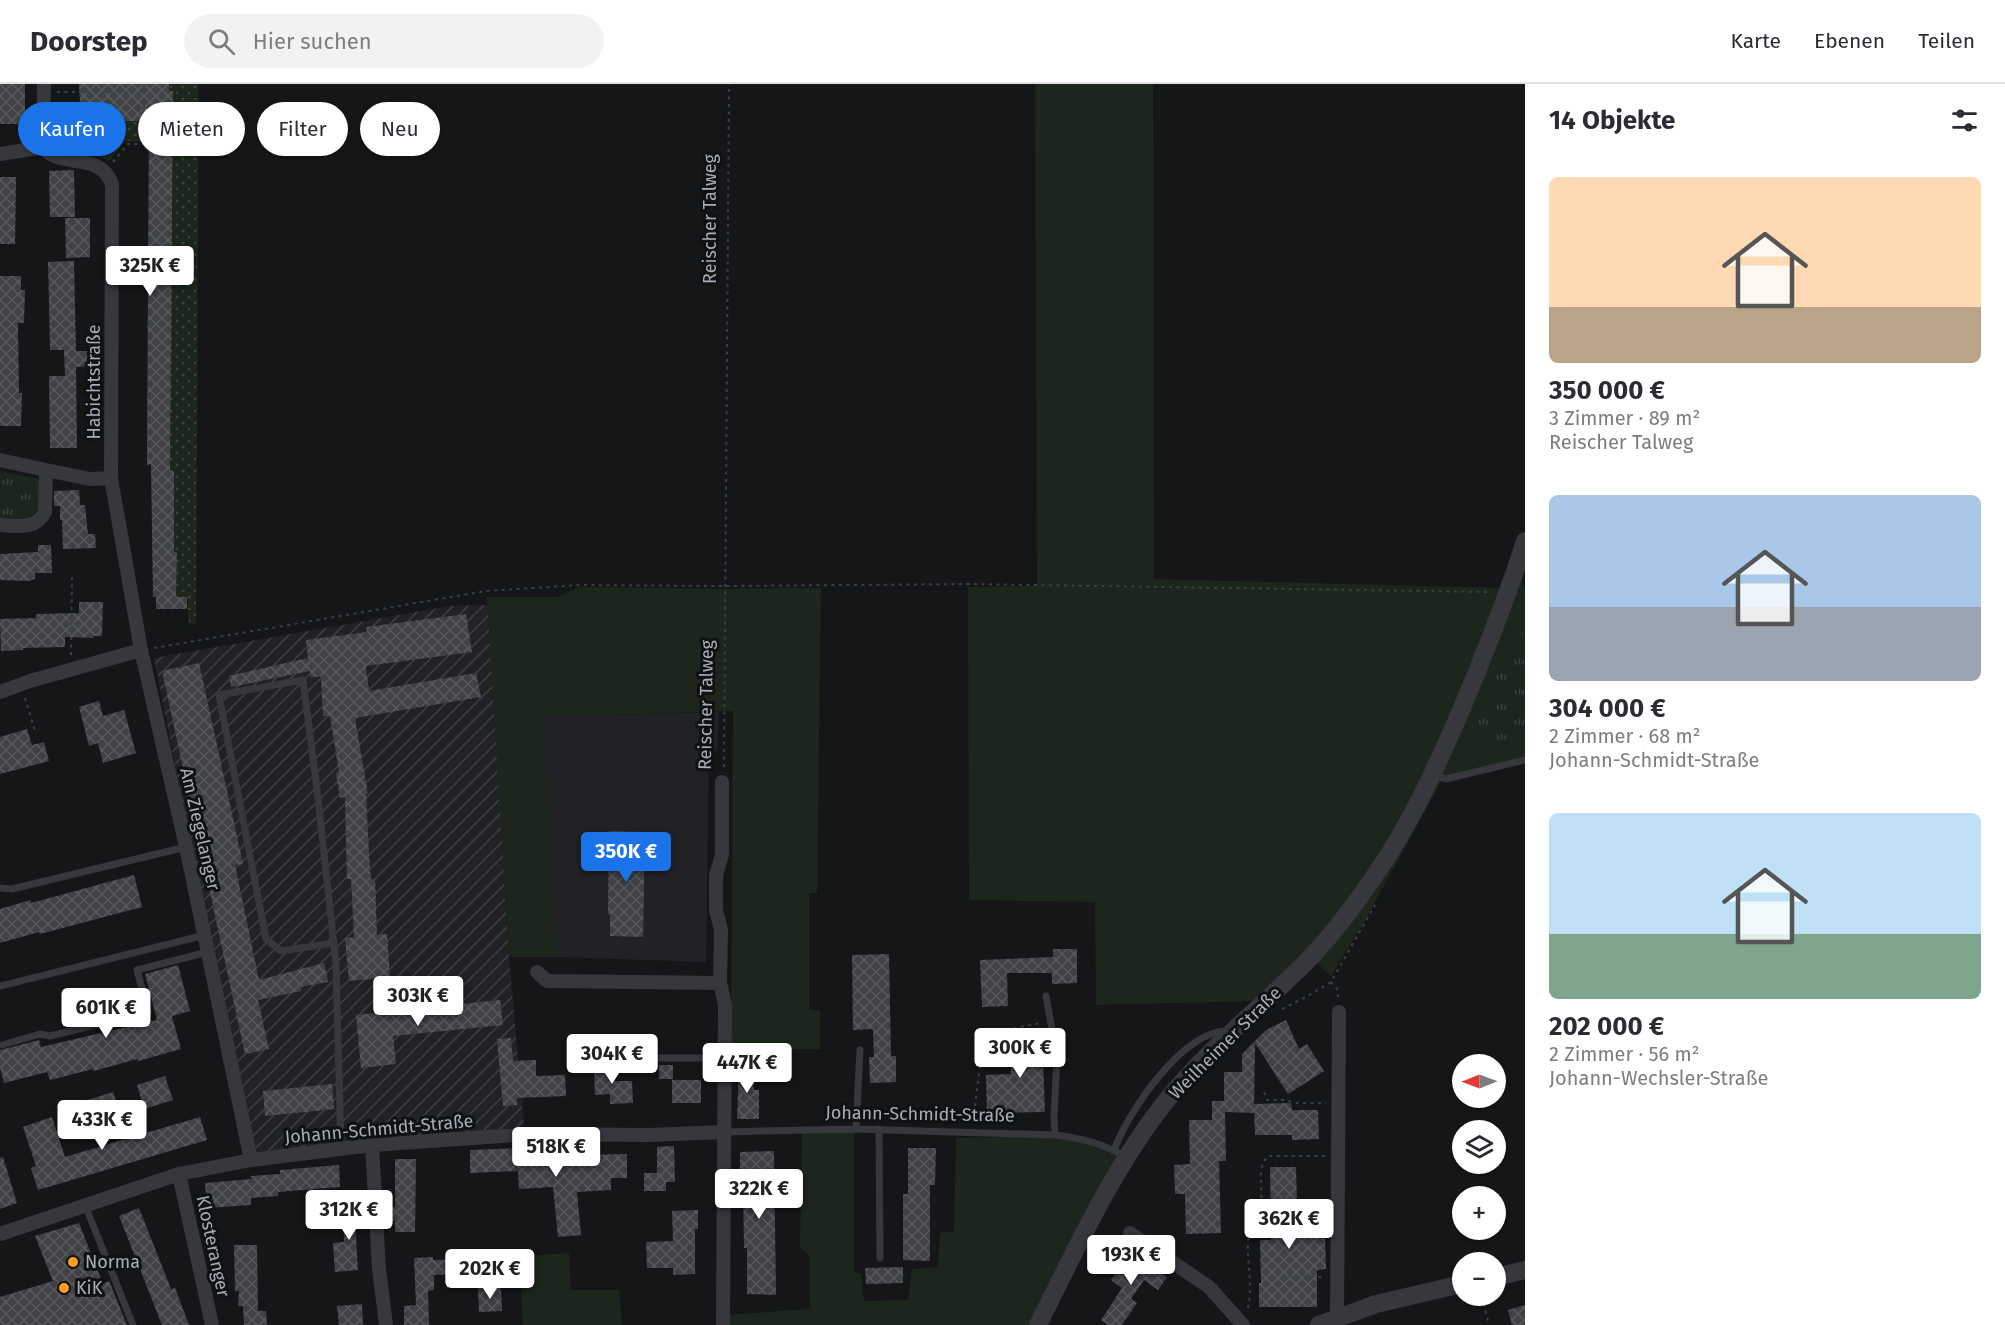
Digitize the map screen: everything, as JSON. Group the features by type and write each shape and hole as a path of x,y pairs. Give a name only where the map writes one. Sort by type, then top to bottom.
{"street":[{"path":"0,154 18,151"},
{"path":"59,156 93,165 105,171"},
{"name":"Habichtstraße","path":"105,171 110,179 113,195 111,478 141,650"},
{"path":"0,460 90,479 111,478"},
{"path":"0,525 29,526 42,518 45,512 46,470"},
{"name":"Weilheimer Straße","path":"1038,1325 1097,1210 1121,1154 1205,1059 1310,958 1375,876 1433,775 1496,627 1525,541"},
{"path":"0,692 141,650"},
{"name":"Am Ziegelanger","path":"141,650 205,935 250,1160"},
{"name":"Reischer Talweg","path":"722,782 722,855 716,875 717,910 721,930 720,983 725,1005 723,1325"},
{"path":"537,972 547,981 720,983"},
{"path":"1337,1318 1339,1012"},
{"name":"Johann-Schmidt-Straße","path":"0,1234 179,1174 250,1160 372,1145 533,1134 648,1135 723,1132"},
{"path":"372,1145 379,1269 386,1325"},
{"name":"Klosteranger","path":"179,1174 212,1325"},
{"path":"1130,1233 1209,1287 1242,1323"},
{"path":"1506,1275 1525,1270"},
{"path":"1319,1325 1376,1304 1452,1286"}],"lane":[{"path":"333,943 281,951 266,939 219,695 303,680 336,964 341,1148"},
{"path":"1433,775 1446,779 1525,760"},
{"path":"0,888 12,889 186,847"},
{"path":"0,986 205,935"},
{"path":"2,1046 40,1034 50,1036 148,1012 137,970 208,952"},
{"path":"1046,996 1057,1057 1055,1136"},
{"path":"856,1129 860,1050"},
{"path":"601,1058 724,1058"},
{"path":"879,1129 880,1258"},
{"name":"Johann-Schmidt-Straße","path":"723,1132 879,1129 1055,1136 1085,1139 1102,1144 1121,1154"},
{"path":"85,1205 133,1325"}],"path":[{"path":"105,171 128,144 144,144 144,84"},
{"name":"Reischer Talweg","path":"722,782 729,84"},
{"path":"44,88 144,92"},
{"path":"71,669 72,573"},
{"path":"141,650 486,591 580,585 968,584 1228,589 1465,590 1508,593"},
{"path":"21,684 36,734"},
{"path":"1331,982 1338,990 1339,1012"},
{"path":"972,1133 980,1066 993,1032 1051,1021"},
{"path":"1264,1092 1267,1100 1338,1103"},
{"path":"1242,1323 1251,1291 1248,1240 1261,1202 1264,1160 1268,1156 1338,1156"},
{"path":"1281,1276 1337,1277"},
{"path":"1485,1306 1489,1325"}],"shaded area":[{"path":"488,605 509,957 524,1127 371,1142 252,1158 154,658 450,606"},
{"path":"719,712 717,750 709,752 706,962 557,957 543,717"}],"green space":[{"path":"169,84 199,84 199,102 173,102 173,92 169,91"},
{"path":"1035,84 1153,84 1154,579 1504,588 1426,776 1397,828 1339,917 1257,1001 1096,1005 1095,902 969,900 968,587 1037,586"},
{"path":"138,113 138,142 126,141 126,121 136,121"},
{"path":"96,156 113,156 109,161"},
{"path":"173,156 199,156 196,624 189,625 187,597 176,597 177,552 163,552 174,538 174,471 151,471 151,464 170,458 171,413 147,413 147,395 170,395 171,328 147,328 148,315 171,315 171,247 148,247 148,229 172,230"},
{"path":"0,471 39,479 39,508 28,519 0,519"},
{"path":"1521,578 1525,589 1525,643 1522,633 1476,748 1525,740 1525,757 1446,779 1438,775"},
{"path":"580,587 821,588 817,893 809,893 809,1009 820,1011 820,1049 731,1049 733,711 544,717 557,957 509,957 487,597 557,597"},
{"path":"1523,633 1525,643 1525,740 1476,748 1474,732 1511,636"},
{"path":"1434,779 1442,780 1363,924 1331,976 1314,960"},
{"path":"854,1131 854,1272 861,1274 864,1301 908,1300 912,1269 938,1267 940,1233 954,1231 956,1138 1074,1136 1121,1155 1030,1325 727,1325 727,1315 810,1309 809,1256 800,1246 802,1133"},
{"path":"569,1253 571,1290 619,1290 622,1325 523,1325 519,1256"}],"building":[{"path":"0,84 25,84 25,102 18,102 18,124 0,124"},
{"path":"79,84 169,84 169,91 173,91 173,102 138,102 138,121 126,121 126,102 80,102"},
{"path":"149,156 172,156 170,471 174,471 176,597 187,597 187,609 156,609 156,597 153,597 151,464 147,465"},
{"path":"74,170 75,217 50,217 49,171"},
{"path":"0,177 16,177 15,244 0,244"},
{"path":"65,218 90,218 90,257 66,258"},
{"path":"74,261 76,351 91,351 92,366 76,367 77,448 50,448 49,376 65,376 64,350 50,350 48,262"},
{"path":"0,276 21,276 21,290 25,290 24,323 18,323 19,393 22,393 21,426 0,426"},
{"path":"79,490 80,505 85,505 88,534 95,534 96,548 63,549 60,506 54,506 54,491"},
{"path":"38,545 51,545 52,573 35,573 35,579 28,581 0,580 0,554 38,552"},
{"path":"79,602 103,602 102,636 65,637 65,647 1,651 0,619 36,618 36,614 79,613"},
{"path":"466,614 472,652 366,666 369,691 476,673 481,697 355,718 368,794 366,794 369,854 371,879 375,879 377,935 387,934 390,977 349,981 345,938 354,937 351,879 347,879 345,797 340,798 336,773 339,772 330,716 323,716 321,676 311,678 310,671 231,687 229,676 308,658 306,640 367,632 366,627"},
{"path":"199,663 243,864 235,865 259,980 324,963 328,982 301,987 301,991 258,1000 269,1049 245,1054 162,671"},
{"path":"99,701 103,716 124,710 136,753 103,763 98,743 89,746 79,707"},
{"path":"27,729 32,745 44,742 49,761 0,774 0,737"},
{"path":"609,831 645,832 643,937 610,936"},
{"path":"134,875 142,907 0,943 0,909 31,900 31,903"},
{"path":"1053,949 1077,949 1077,983 1052,984 1052,973 1007,973 1008,1006 982,1007 980,960 1053,957"},
{"path":"889,954 891,1056 896,1056 896,1082 870,1083 869,1057 874,1057 873,1029 853,1030 852,955"},
{"path":"178,965 190,1011 172,1016 181,1049 50,1080 47,1072 4,1083 0,1068 0,1050 39,1040 41,1047 157,1020 145,974"},
{"path":"500,1000 503,1025 393,1036 396,1064 361,1068 356,1015"},
{"path":"1286,1020 1299,1049 1307,1044 1324,1071 1288,1094 1255,1043 1254,1113 1225,1112 1226,1161 1219,1161 1221,1233 1186,1234 1185,1194 1175,1194 1174,1165 1190,1164 1189,1120 1212,1120 1212,1101 1224,1101 1224,1072 1242,1072 1242,1054 1266,1030"},
{"path":"1048,1037 1049,1059 1043,1059 1045,1112 987,1113 986,1075 1011,1074 1010,1038"},
{"path":"511,1038 513,1061 536,1060 536,1076 565,1075 566,1096 517,1098 517,1105 503,1106 497,1039"},
{"path":"739,1064 754,1064 754,1090 759,1090 759,1119 737,1119"},
{"path":"594,1065 615,1065 615,1081 632,1081 633,1103 610,1104 610,1094 595,1095"},
{"path":"659,1065 673,1065 673,1079 659,1079"},
{"path":"165,1076 173,1100 144,1109 137,1085"},
{"path":"672,1080 701,1080 701,1103 672,1103"},
{"path":"332,1084 334,1109 265,1116 263,1091"},
{"path":"113,1092 121,1115 92,1125 84,1101"},
{"path":"1291,1103 1292,1110 1318,1110 1319,1139 1292,1140 1292,1135 1255,1135 1254,1104"},
{"path":"52,1117 65,1157 200,1117 207,1140 38,1190 31,1168 36,1166 23,1127"},
{"path":"674,1146 675,1182 666,1182 666,1191 644,1191 644,1173 657,1173 657,1147"},
{"path":"521,1148 522,1160 539,1159 540,1165 578,1162 578,1155 627,1154 627,1178 611,1178 611,1190 577,1192 581,1235 558,1237 553,1187 519,1189 518,1171 470,1173 470,1150"},
{"path":"908,1148 936,1148 935,1185 930,1185 930,1261 903,1260 903,1194 908,1194"},
{"path":"774,1151 776,1295 747,1294 747,1248 744,1248 740,1152"},
{"path":"3,1157 17,1203 0,1209 0,1158"},
{"path":"395,1159 416,1159 415,1232 395,1232 395,1221 385,1221 385,1208 395,1207"},
{"path":"339,1165 340,1187 278,1192 278,1196 251,1198 251,1205 207,1208 205,1183 252,1179 251,1176 280,1174 280,1170"},
{"path":"1270,1167 1296,1167 1298,1236 1325,1235 1326,1269 1317,1270 1317,1307 1259,1307 1260,1240 1271,1240"},
{"path":"139,1208 171,1289 175,1288 189,1325 162,1325 119,1216"},
{"path":"367,1208 367,1220 355,1221 358,1270 335,1272 333,1243 344,1242 343,1209"},
{"path":"698,1210 698,1229 695,1229 695,1274 673,1275 673,1268 647,1268 646,1242 673,1241 672,1211"},
{"path":"79,1223 103,1284 109,1281 127,1325 0,1325 0,1297 53,1281 35,1236"},
{"path":"234,1245 257,1245 258,1311 266,1311 267,1325 244,1325 243,1306 238,1306 239,1291 235,1291"},
{"path":"1133,1248 1155,1263 1152,1267 1167,1277 1158,1290 1144,1280 1131,1299 1137,1303 1122,1325 1108,1325 1101,1320 1122,1288 1111,1280"},
{"path":"433,1257 433,1260 461,1259 462,1274 434,1275 434,1290 428,1291 429,1325 404,1325 404,1306 416,1305 414,1258"},
{"path":"903,1267 903,1283 866,1284 865,1268"},
{"path":"501,1287 502,1311 479,1312 478,1288"},
{"path":"362,1304 363,1325 339,1325 337,1306"},
{"path":"1525,1305 1525,1325 1512,1325 1508,1310"}],"place":[{"name":"Norma","path":"73,1262"},
{"name":"KiK","path":"64,1288"}]}
